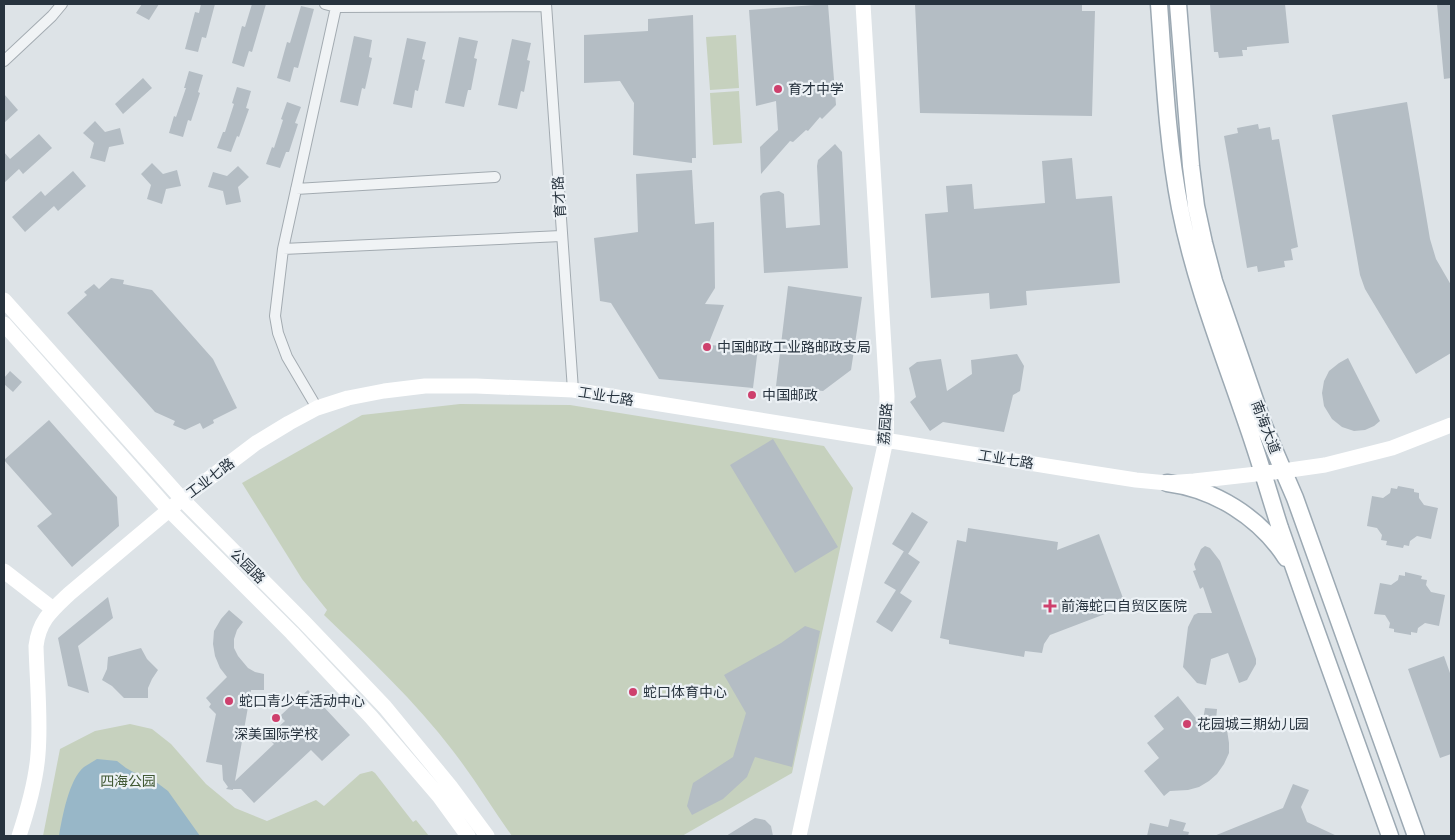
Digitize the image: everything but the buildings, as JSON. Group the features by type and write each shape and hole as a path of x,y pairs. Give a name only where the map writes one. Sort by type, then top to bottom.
{"main road":[{"name":"南海大道","path":"1159,4 1174,169 1183,222 1199,284 1297,576 1390,836"},
{"name":"南海大道","path":"1178,4 1196,206 1214,281 1264,426 1295,498 1416,836"},
{"path":"1167,483 1194,488 1216,497 1237,509 1258,525 1280,548 1297,576"}],"street":[{"path":"4,60 47,22 62,4"},
{"path":"325,4 336,7 546,5"},
{"name":"荔园路","path":"799,836 886,440 887,386 863,4"},
{"name":"育才路","path":"546,5 573,390"},
{"path":"317,408 287,357 274,316 283,249 336,7"},
{"path":"296,189 495,177"},
{"path":"283,249 562,236"},
{"name":"公园路","path":"4,300 182,499 385,707 450,786 487,836"},
{"name":"公园路","path":"4,324 169,510 292,633 371,717 439,796 468,836"},
{"name":"工业七路","path":"19,836 31,795 38,755 36,646 37,633 43,621 53,609 182,499 256,443 317,408 348,398 375,392 425,386 573,390 1109,476 1167,483 1325,465 1376,453 1451,425"},
{"path":"4,571 53,609"}],"green space":[{"path":"736,35 739,88 710,90 706,37"},
{"path":"739,91 742,143 713,145 710,93"},
{"name":"蛇口体育中心","path":"460,404 570,405 824,446 853,488 792,773 682,836 512,836 453,751 423,715 391,680 324,615 327,610 302,579 242,483 362,415"},
{"name":"四海公园","path":"130,724 152,729 171,744 206,784 235,808 267,821 316,800 324,806 360,774 372,771 413,822 416,820 429,836 43,836 60,749 95,731"}],"water":[{"path":"97,759 117,761 144,778 156,782 168,791 200,836 59,836 67,799 74,780 84,767"}],"place":[{"name":"育才中学","path":"778,89"},
{"name":"中国邮政工业路邮政支局","path":"707,347"},
{"name":"中国邮政","path":"752,395"},
{"name":"前海蛇口自贸区医院","path":"1050,606"},
{"name":"蛇口体育中心","path":"633,692"},
{"name":"蛇口青少年活动中心","path":"229,701"},
{"name":"深美国际学校","path":"276,718"},
{"name":"花园城三期幼儿园","path":"1187,724"}]}
